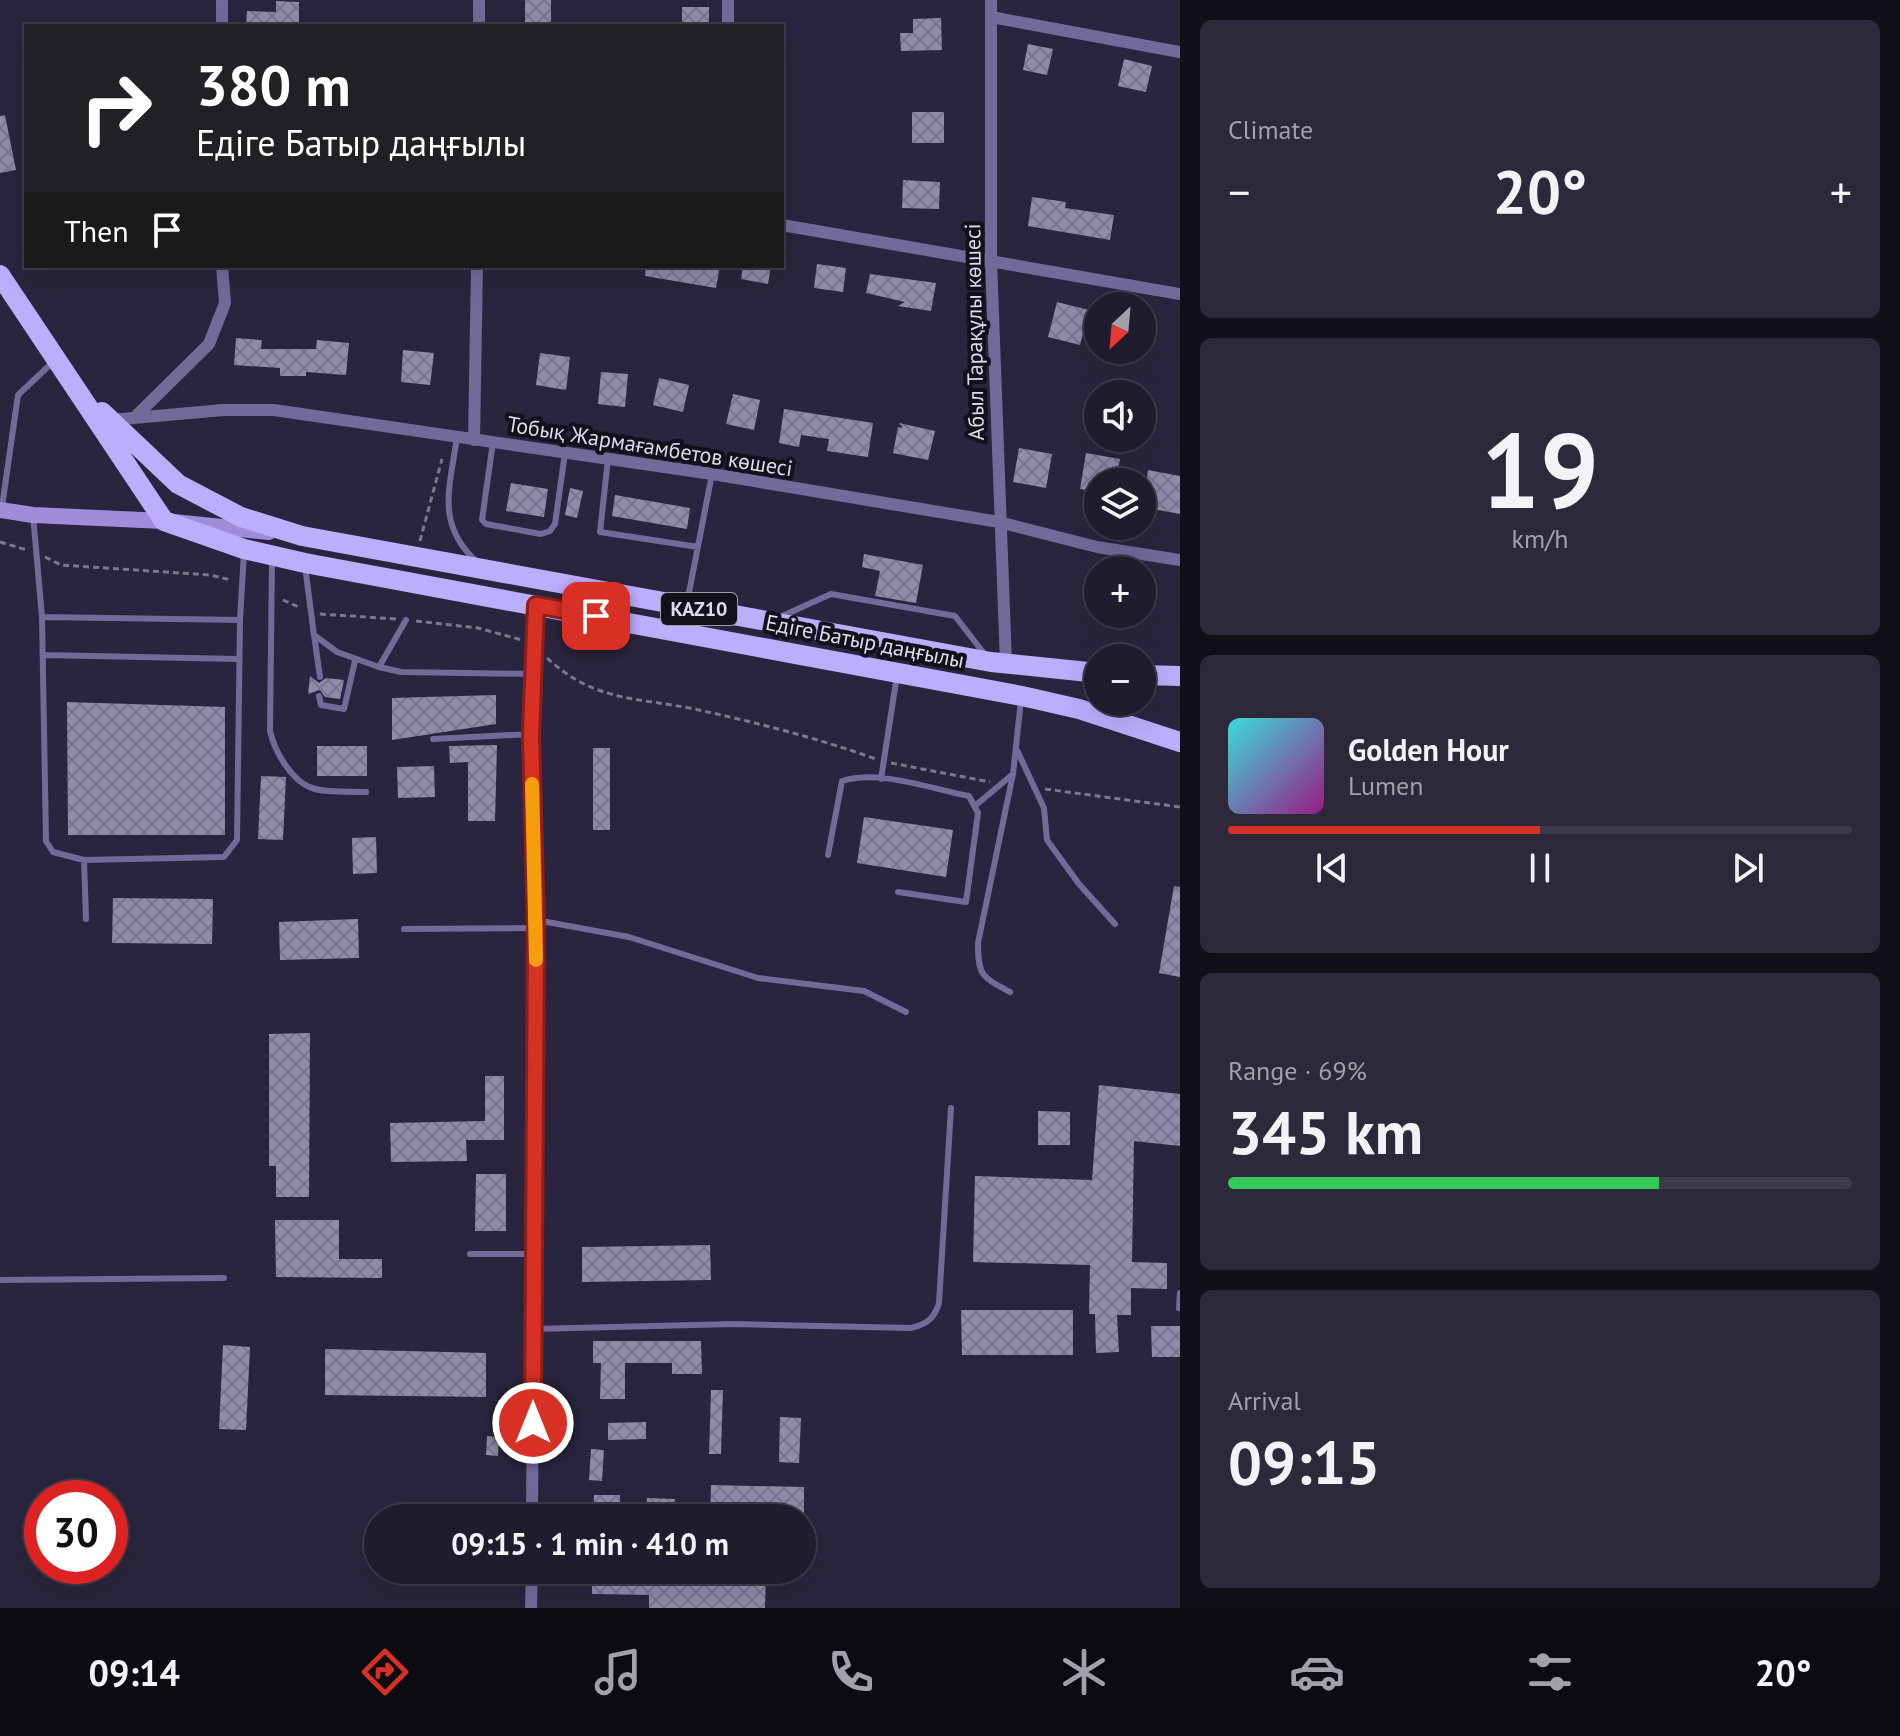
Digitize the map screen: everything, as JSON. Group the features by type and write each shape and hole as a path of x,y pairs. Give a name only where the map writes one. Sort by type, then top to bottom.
{"main road":[{"name":"KAZ10","path":"0,275 164,521"},
{"name":"KAZ10","path":"71,382 146,457 201,498 241,517 302,536"},
{"name":"Едіге Батыр даңғылы","path":"1,510 33,515 164,521 302,536 999,663 1084,672"},
{"name":"Едіге Батыр даңғылы","path":"164,521 244,549 305,563 1022,696 1079,709 1180,742"},
{"path":"1156,675 1180,676"}],"street":[{"path":"222,0 222,24"},
{"path":"479,0 479,24"},
{"path":"728,0 728,24"},
{"name":"Абыл Тарақұлы көшесі","path":"991,0 991,260 999,522 999,663"},
{"path":"991,17 1180,52"},
{"path":"784,225 1180,294"},
{"path":"137,415 209,344 225,303 222,268"},
{"path":"474,440 477,268"},
{"name":"Тобық Жармағамбетов көшесі","path":"111,420 137,415 274,410 712,474 999,522 1097,547 1180,560"},
{"path":"532,1504 536,924 531,734 536,605"},
{"path":"531,1608 532,1584"}],"lane":[{"path":"1,510 18,395 56,359"},
{"path":"453,437 447,509 452,531 461,548 485,570"},
{"path":"493,442 482,520 486,524 541,534 550,531 555,524 565,453"},
{"path":"608,459 600,532 698,547"},
{"path":"686,607 712,474"},
{"path":"33,515 42,617 46,841 53,852 84,860 224,857 232,851 237,840 238,659 244,549"},
{"path":"272,555 270,731 273,745 294,774 314,789 366,792"},
{"path":"305,563 320,677"},
{"path":"770,622 831,594 924,610 955,616 999,663"},
{"path":"42,617 240,620"},
{"path":"379,667 406,620"},
{"path":"314,635 355,661 401,672 533,674"},
{"path":"43,655 238,659"},
{"path":"319,696 321,705 344,709 355,661"},
{"path":"881,779 898,671"},
{"path":"1010,992 986,979 978,968 978,943 1013,774 1022,696"},
{"path":"433,739 531,734"},
{"path":"1016,747 1044,808 1047,840 1079,884 1115,924"},
{"path":"976,805 1013,774"},
{"path":"828,855 842,781 853,778 881,779 969,796 978,813 966,902 898,892"},
{"path":"84,860 86,919"},
{"path":"404,929 536,924 629,937 758,978 864,991 906,1012"},
{"path":"533,1329 734,1324 911,1328 924,1324 935,1315 939,1303 951,1108"},
{"path":"470,1254 534,1254"},
{"path":"0,1280 224,1278"},
{"path":"1179,1308 1180,1293"}],"path":[{"path":"419,545 453,437"},
{"path":"0,542 36,553 61,565 210,575 242,583"},
{"path":"272,595 311,613 478,628 534,645 564,671 599,694 693,709 829,742 883,762 999,784"},
{"path":"1034,788 1180,807"}],"building":[{"path":"525,0 551,0 551,24 525,24"},
{"path":"276,1 299,2 299,24 246,24 247,11 276,12"},
{"path":"682,7 709,7 709,24 682,24"},
{"path":"941,18 942,50 901,51 900,33 913,33 913,19"},
{"path":"1028,44 1053,49 1047,75 1023,70"},
{"path":"1124,59 1152,66 1146,92 1118,86"},
{"path":"912,112 944,112 944,143 912,143"},
{"path":"5,115 16,170 0,173 0,116"},
{"path":"903,180 940,182 939,209 902,208"},
{"path":"1032,197 1066,202 1065,208 1114,215 1110,240 1028,226"},
{"path":"817,264 846,268 843,292 814,288"},
{"path":"646,268 720,268 716,288 645,276"},
{"path":"743,268 771,268 768,284 741,279"},
{"path":"870,274 936,283 931,311 898,306 905,302 866,293"},
{"path":"1057,302 1084,309 1080,345 1048,337"},
{"path":"236,338 262,340 261,349 316,349 317,340 349,343 346,375 306,372 306,376 280,376 280,368 234,365"},
{"path":"403,350 434,353 430,385 401,382"},
{"path":"540,353 570,357 566,390 536,385"},
{"path":"601,372 628,374 625,407 598,404"},
{"path":"659,378 689,385 683,412 653,405"},
{"path":"733,394 760,400 754,430 726,424"},
{"path":"784,409 873,423 868,457 827,451 829,439 801,435 799,447 779,443"},
{"path":"899,423 935,431 928,460 893,453 898,427 903,428"},
{"path":"1019,448 1052,454 1046,488 1013,482"},
{"path":"1086,453 1120,459 1118,468 1084,468 1084,490 1080,489"},
{"path":"1156,472 1180,476 1180,514 1156,510"},
{"path":"511,483 548,489 544,517 506,511"},
{"path":"570,488 583,491 577,518 565,515"},
{"path":"615,495 690,508 687,529 612,516"},
{"path":"864,554 923,565 916,603 875,596 880,571 862,567"},
{"path":"310,676 319,683 326,678 344,680 340,699 325,697 320,690 308,694"},
{"path":"496,695 496,724 392,740 392,698"},
{"path":"67,702 225,707 225,835 68,835"},
{"path":"497,745 495,821 468,821 468,762 450,763 449,746"},
{"path":"317,746 367,746 367,776 317,776"},
{"path":"593,748 610,748 610,830 593,830"},
{"path":"434,766 435,797 398,798 397,767"},
{"path":"261,776 286,777 283,840 258,839"},
{"path":"864,817 953,830 946,877 857,863"},
{"path":"376,837 377,873 353,874 352,838"},
{"path":"1174,886 1180,887 1180,977 1159,973"},
{"path":"113,898 213,899 212,944 112,943"},
{"path":"358,919 359,958 280,960 279,922"},
{"path":"310,1033 309,1197 276,1197 276,1166 269,1166 269,1034"},
{"path":"485,1076 504,1076 504,1140 466,1140 467,1161 391,1162 390,1123 485,1121"},
{"path":"1099,1085 1180,1094 1180,1146 1134,1141 1132,1262 1167,1263 1167,1289 1131,1288 1131,1315 1117,1315 1119,1352 1096,1353 1095,1314 1089,1314 1090,1265 973,1262 975,1176 1092,1180"},
{"path":"1038,1111 1070,1112 1070,1145 1038,1145"},
{"path":"476,1174 506,1174 506,1231 475,1231"},
{"path":"275,1220 339,1220 339,1259 382,1259 382,1278 276,1277"},
{"path":"710,1245 711,1280 582,1282 582,1247"},
{"path":"961,1310 1073,1310 1073,1355 962,1355"},
{"path":"1151,1326 1180,1326 1180,1357 1152,1357"},
{"path":"593,1341 701,1341 702,1374 672,1374 672,1363 625,1363 625,1399 600,1399 601,1363 593,1363"},
{"path":"223,1345 250,1347 246,1430 219,1429"},
{"path":"325,1349 486,1353 486,1397 325,1395"},
{"path":"711,1390 723,1390 721,1454 709,1454"},
{"path":"780,1417 801,1418 799,1463 779,1462"},
{"path":"646,1422 646,1439 608,1440 608,1423"},
{"path":"487,1436 499,1437 498,1456 486,1455"},
{"path":"591,1449 604,1450 602,1481 589,1480"},
{"path":"711,1485 804,1487 804,1504 710,1504"},
{"path":"594,1495 620,1495 620,1504 594,1504"},
{"path":"647,1498 675,1499 675,1504 647,1504"},
{"path":"592,1584 766,1584 765,1608 649,1608 649,1595 592,1594"}],"slow traffic":[{"path":"532,784 536,960"}],"route":[{"path":"533,1423 536,928 531,734 536,605 596,616"}]}
